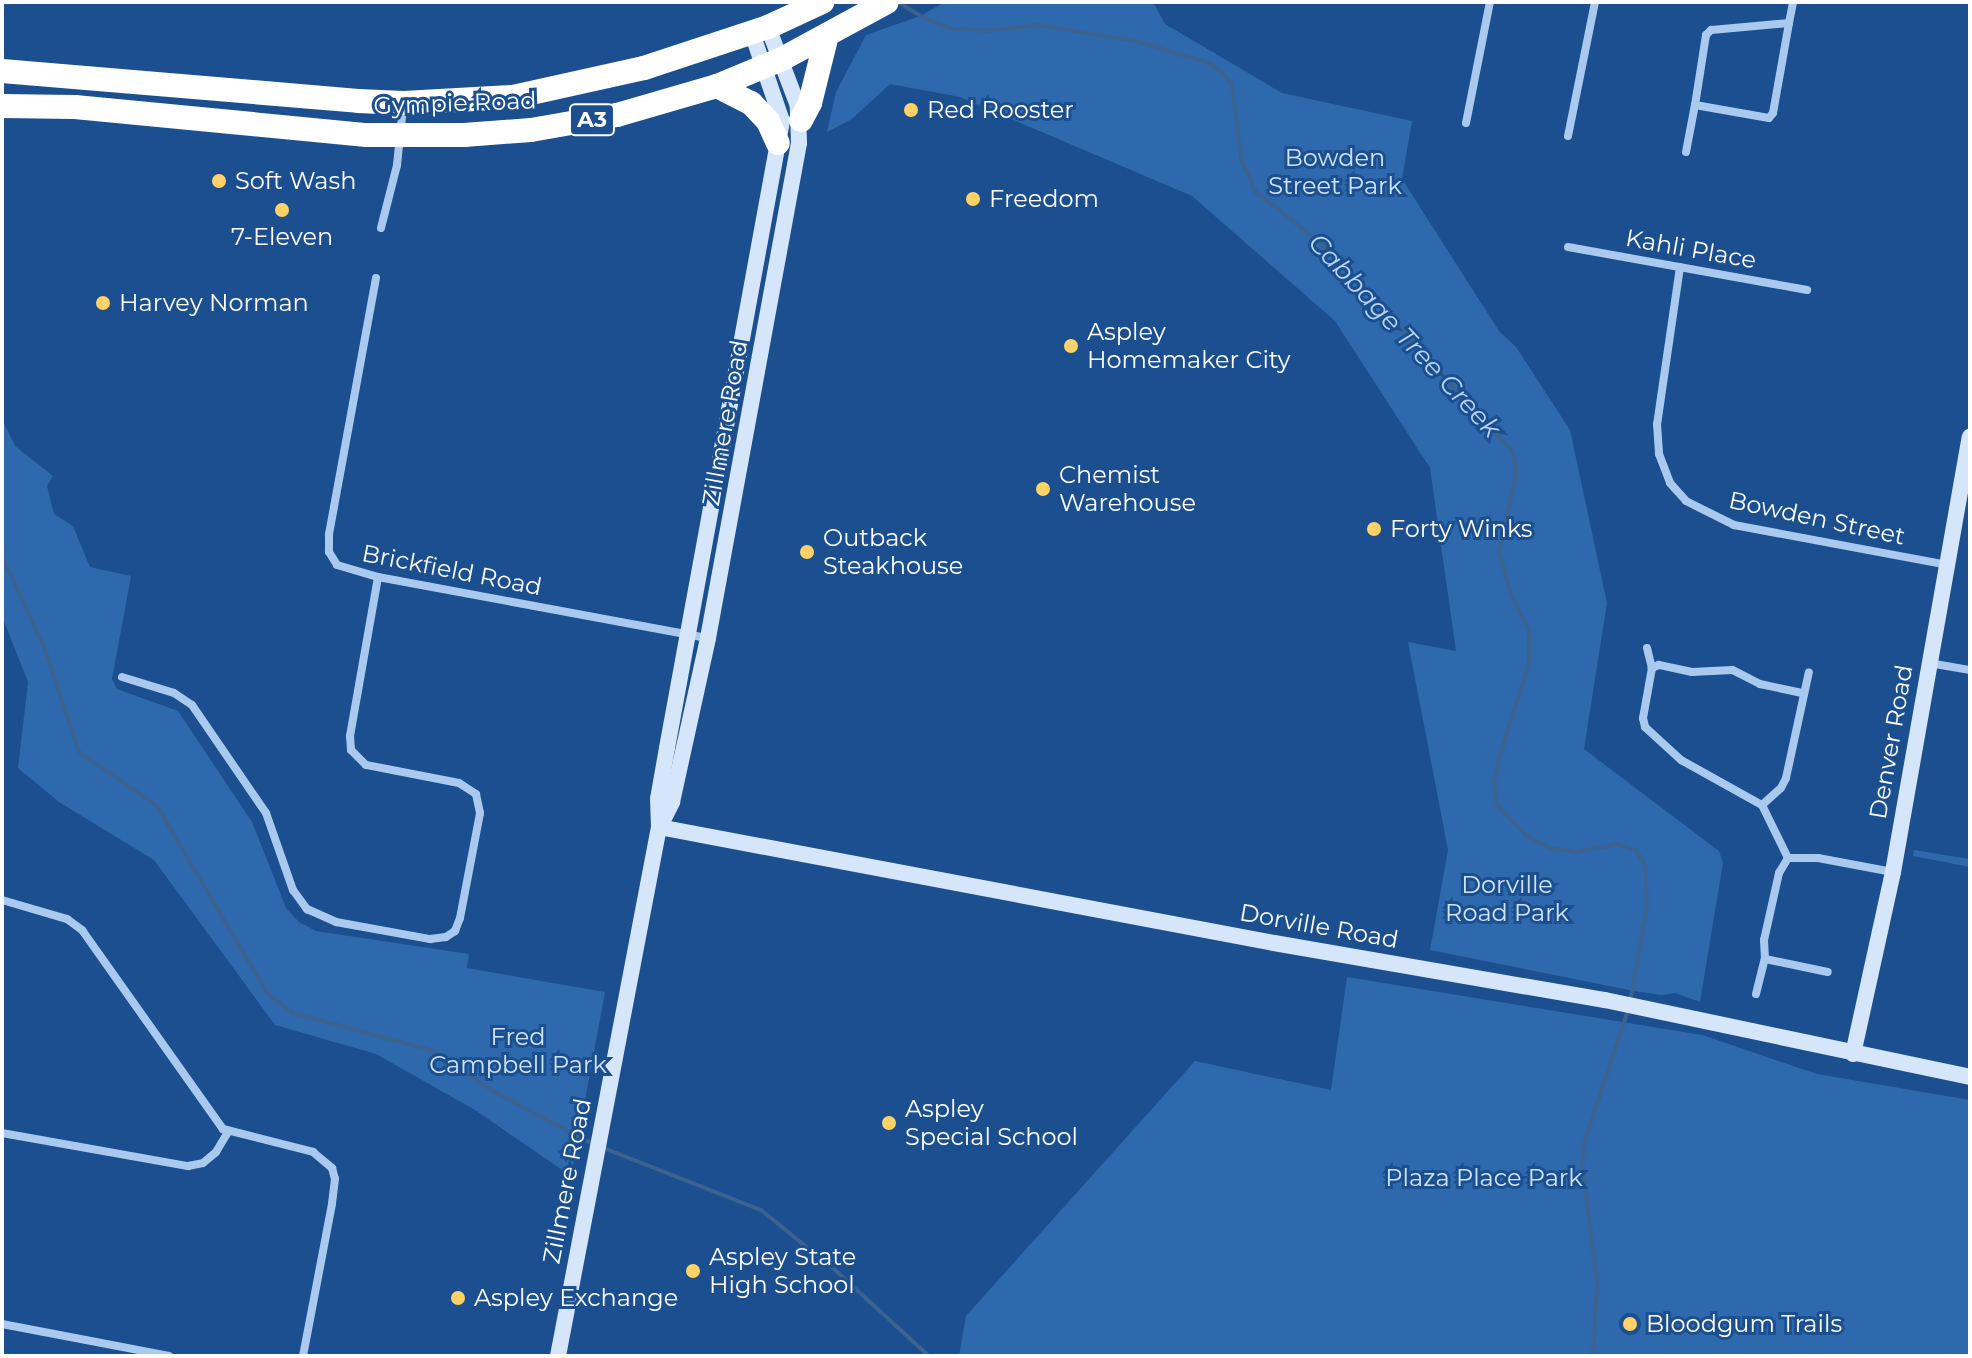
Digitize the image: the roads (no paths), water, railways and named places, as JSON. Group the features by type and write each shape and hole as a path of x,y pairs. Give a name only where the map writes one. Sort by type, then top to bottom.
{"highway":[{"name":"Gympie Road","path":"2,71 404,103 513,97 568,88 644,68 760,30 822,2"},
{"name":"Gympie Road","path":"2,106 75,107 399,136 495,133 572,124 717,86 773,64 887,2"},
{"path":"801,120 810,103 827,35"},
{"path":"717,86 740,95 758,110 778,143"}],"main road":[{"name":"Zillmere Road","path":"659,827 672,802 708,638 776,279 801,120 760,30"},
{"name":"Zillmere Road","path":"558,1356 659,827 658,799 778,143 780,107 773,64"},
{"name":"Denver Road","path":"1853,1054 1893,872 1970,437"},
{"name":"Dorville Road","path":"659,827 1274,943 1605,1000 1970,1077"}],"street":[{"path":"1466,123 1490,2"},
{"path":"1568,136 1595,2"},
{"path":"1695,105 1769,118 1773,113 1793,2"},
{"path":"1686,152 1706,35 1711,30 1789,23"},
{"path":"381,228 394,178 404,103"},
{"name":"Kahli Place","path":"1568,247 1807,290"},
{"name":"Bowden Street","path":"1680,267 1657,424 1659,454 1670,483 1686,501 1734,525 1947,565"},
{"name":"Brickfield Road","path":"376,278 328,545 332,559 344,570 708,638"},
{"path":"122,677 182,696 192,705 266,813 293,890 307,909 336,922 430,939 446,937 455,931 460,918 480,813 476,794 459,783 366,765 351,750 350,736 378,577"},
{"path":"1647,648 1652,668 1643,718 1645,727 1689,766 1762,805 1788,858"},
{"path":"1929,663 1970,670"},
{"path":"1652,668 1669,665 1692,672 1732,670 1760,684 1802,693"},
{"path":"1762,805 1781,788 1786,778 1809,672"},
{"path":"1788,858 1818,858 1893,872"},
{"path":"1756,994 1779,873 1788,858"},
{"path":"2,900 67,919 82,930 211,1116 228,1132 313,1152 328,1162 334,1174 303,1356"},
{"path":"1765,959 1828,972"},
{"path":"2,1133 188,1166 203,1163 216,1152 228,1132"},
{"path":"2,1324 169,1356"}],"waterway":[{"name":"Cabbage Tree Creek","path":"898,2 920,16 953,29 986,31 1037,25 1136,41 1212,64 1232,83 1241,159 1256,192 1328,249 1513,452 1516,474 1499,551 1511,595 1529,630 1529,663 1499,759 1494,782 1497,805 1526,835 1549,848 1576,852 1618,844 1637,851 1646,867 1647,906 1630,1002"},
{"path":"2,557 45,649 79,752 157,806 267,993 293,1013 430,1050 496,1093 593,1144"},
{"name":"Cabbage Tree Creek","path":"1593,1356 1597,1281 1582,1162 1586,1137 1628,1010"},
{"path":"601,1147 761,1210 835,1270 929,1356"}],"place":[{"name":"Red Rooster","path":"911,110"},
{"name":"Soft Wash","path":"219,181"},
{"name":"Freedom","path":"973,199"},
{"name":"7-Eleven","path":"282,210"},
{"name":"Harvey Norman","path":"103,303"},
{"name":"Aspley Homemaker City","path":"1071,346"},
{"name":"Chemist Warehouse","path":"1043,489"},
{"name":"Forty Winks","path":"1374,529"},
{"name":"Outback Steakhouse","path":"807,552"},
{"name":"Aspley Special School","path":"889,1123"},
{"name":"Aspley State High School","path":"693,1271"},
{"name":"Aspley Exchange","path":"458,1298"},
{"name":"Bloodgum Trails","path":"1630,1324"}],"park label":[{"name":"Bowden Street Park","path":"1335,172"},
{"name":"Dorville Road Park","path":"1507,899"},
{"name":"Fred Campbell Park","path":"518,1051"},
{"name":"Plaza Place Park","path":"1484,1178"}]}
